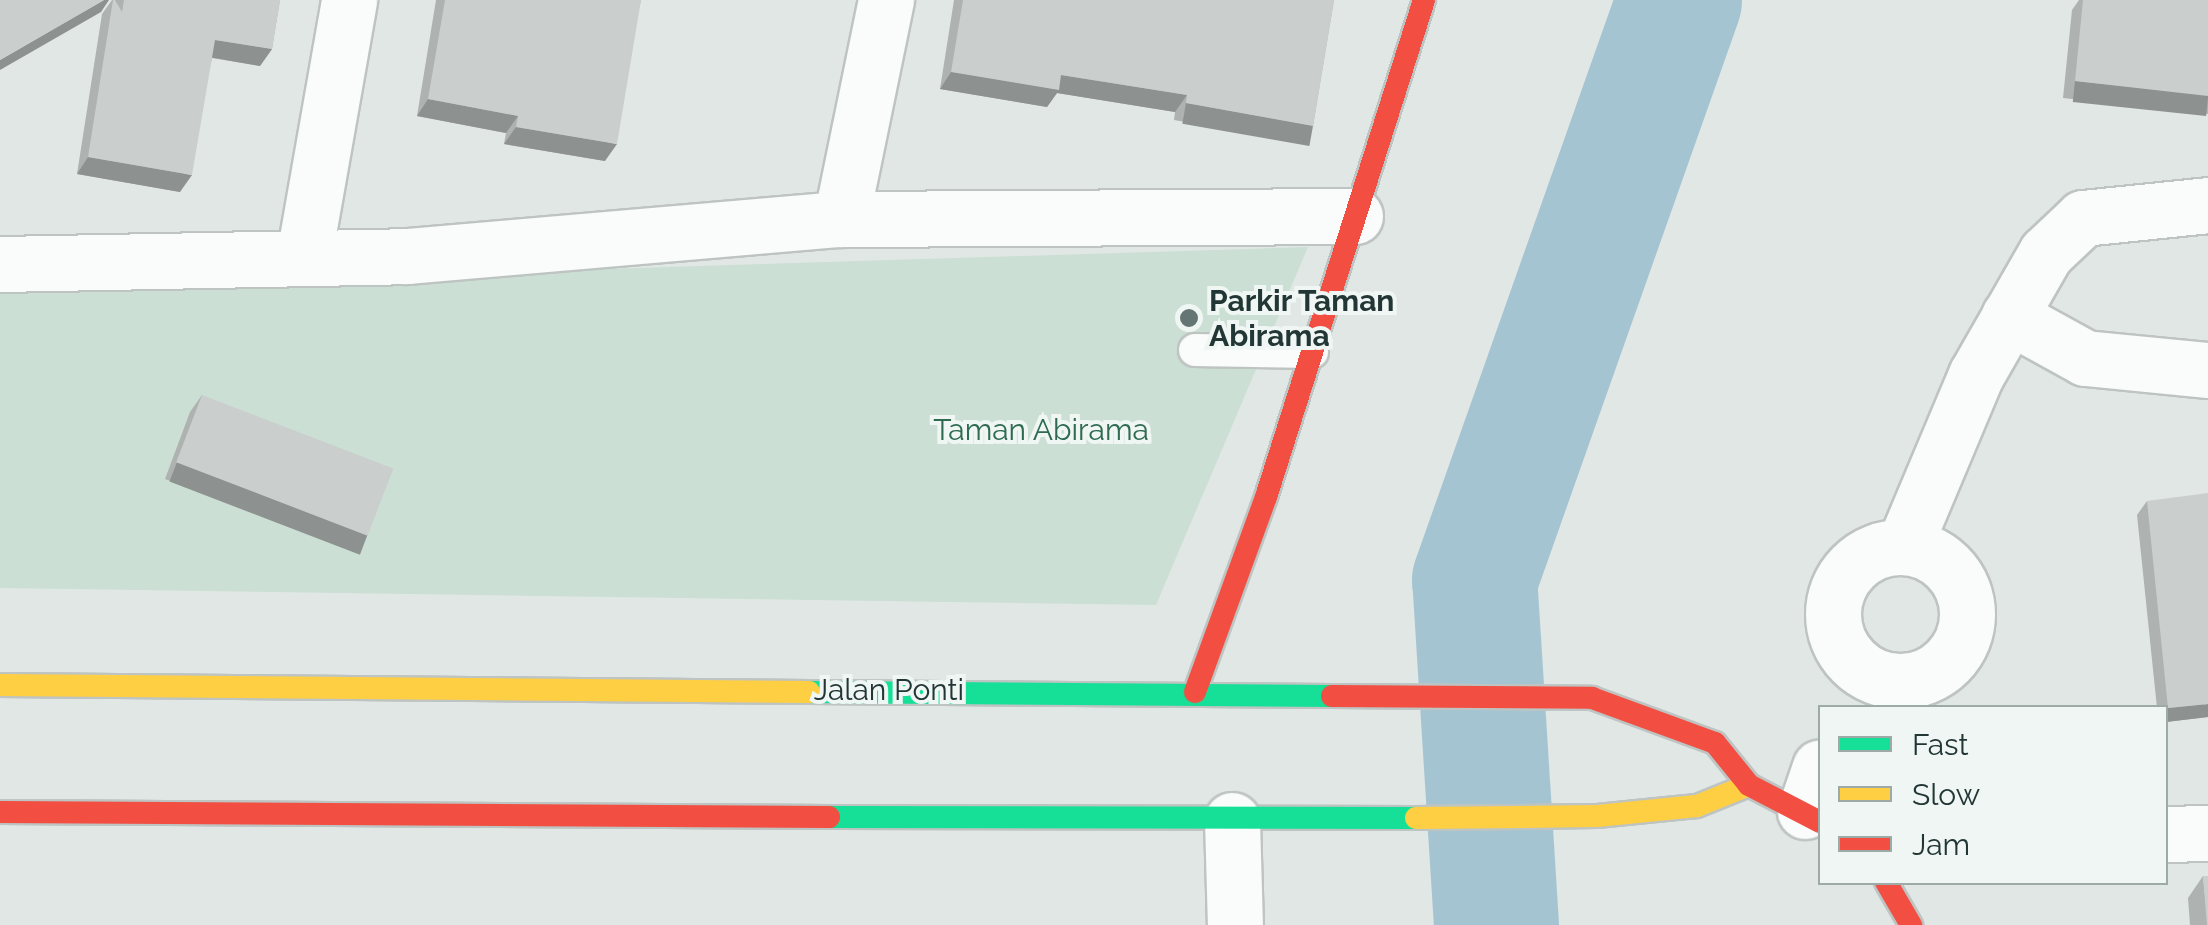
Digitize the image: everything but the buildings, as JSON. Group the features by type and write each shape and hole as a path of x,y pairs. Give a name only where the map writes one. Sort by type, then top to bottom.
{"main road":[{"path":"1195,692 1312,352 1424,0"},
{"name":"Jalan Ponti","path":"0,684 1592,698 1715,743 1749,785 1815,800"},
{"path":"0,812 1232,820 1597,816 1698,806 1749,785"},
{"path":"1888,885 1912,925"}],"street":[{"path":"304,256 348,0"},
{"path":"841,219 886,0"},
{"path":"1904,546 1976,375 2046,254 2084,218 2208,205"},
{"path":"0,264 407,256 841,219 1356,216"},
{"path":"2009,316 2084,358 2208,370"},
{"path":"1904,546 1926,551 1958,578 1968,620 1959,648 1940,670 1912,681 1883,680 1850,687 1832,614 1840,586 1856,563 1904,546"},
{"path":"1232,820 1234,907"},
{"path":"2168,834 2208,833"}],"lane":[{"path":"1195,350 1312,352"}],"green space":[{"name":"Taman Abirama","path":"1308,247 1156,605 0,588 0,288"}],"waterway":[{"path":"1496,925 1474,580 1679,0"}],"traffic: fast":[{"path":"809,692 1332,696"},
{"path":"829,817 1416,818"}],"traffic: slow":[{"path":"0,685 809,692"},
{"path":"1416,818 1597,816 1697,806 1749,785"}],"traffic: jam":[{"path":"1195,692 1266,497 1424,0"},
{"path":"1332,696 1592,698 1715,743 1749,785 1818,821"},
{"path":"0,812 829,817"},
{"path":"1888,885 1911,925"}],"place":[{"name":"Parkir Taman Abirama","path":"1189,318"}]}
